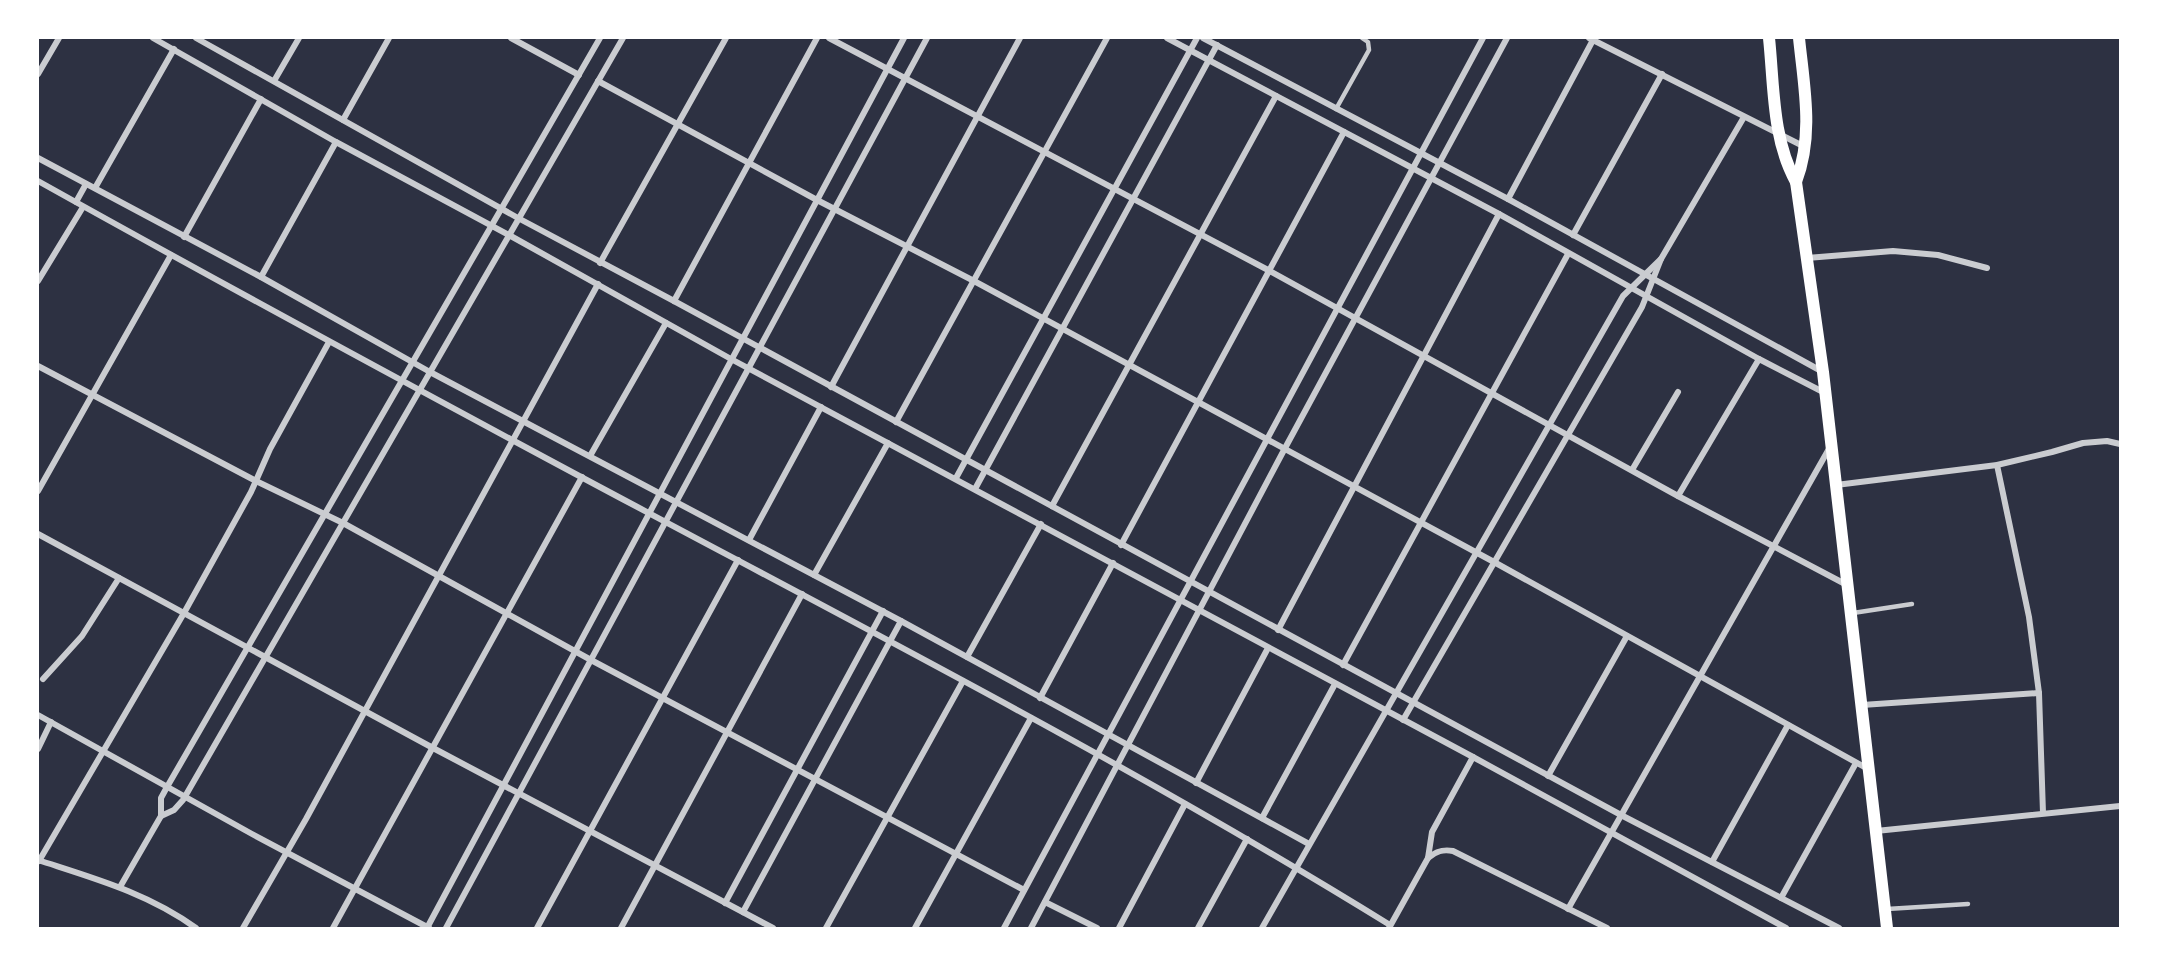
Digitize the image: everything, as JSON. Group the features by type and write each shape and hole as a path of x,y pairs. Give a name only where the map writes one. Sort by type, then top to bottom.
{"main road":[{"path":"1769,38 1779,134 1788,168 1796,182 1826,394 1887,928"},
{"path":"1796,182 1806,147 1808,126 1799,38"}],"street":[{"path":"38,74 59,38"},
{"path":"155,38 336,142 509,235 749,369 956,478 1786,928"},
{"path":"196,38 600,263 966,459 1208,593 1621,815 1839,928"},
{"path":"274,81 299,38"},
{"path":"344,120 389,38"},
{"path":"511,38 579,75"},
{"path":"161,816 161,798 167,787 600,38"},
{"path":"120,887 161,816 174,810 185,797 623,38"},
{"path":"600,263 726,38"},
{"path":"674,301 817,38"},
{"path":"829,38 1425,354 1678,496 1848,585"},
{"path":"38,715 428,928 904,38"},
{"path":"446,928 927,38"},
{"path":"831,387 1020,38"},
{"path":"896,422 1107,38"},
{"path":"1167,38 1499,214 1826,394"},
{"path":"956,478 1197,38"},
{"path":"1203,38 1508,199 1823,372"},
{"path":"1004,928 1483,38"},
{"path":"1031,928 1284,450 1507,38"},
{"path":"1508,199 1591,39 1806,147"},
{"path":"975,489 1217,45"},
{"path":"95,188 174,49"},
{"path":"1573,235 1662,74"},
{"path":"598,81 1478,553 1869,770"},
{"path":"1052,506 1276,96"},
{"path":"184,237 261,99"},
{"path":"1403,720 1647,296 1661,259 1744,117"},
{"path":"1121,545 1344,132"},
{"path":"261,278 336,142"},
{"path":"38,158 413,363 883,611 1310,844"},
{"path":"38,181 402,382 873,631 1297,867 1389,927 1428,858 1432,832 1473,757"},
{"path":"76,202 86,184"},
{"path":"38,281 83,207"},
{"path":"1278,630 1499,214"},
{"path":"1807,258 1893,251 1938,255 1987,268"},
{"path":"1343,665 1568,254"},
{"path":"38,491 171,255"},
{"path":"1262,928 1623,296 1661,259"},
{"path":"243,928 287,853 598,284"},
{"path":"590,456 666,323"},
{"path":"196,928 157,903 120,887 38,860 184,613 329,342"},
{"path":"1678,496 1759,359"},
{"path":"38,366 256,481 343,523 575,652 1024,890"},
{"path":"1632,470 1678,392"},
{"path":"749,540 821,407"},
{"path":"1836,485 1997,465 2052,453 2083,443 2107,441 2121,444"},
{"path":"814,575 888,443"},
{"path":"1568,909 1832,444"},
{"path":"1997,465 2029,617 2039,693 2043,813"},
{"path":"333,928 582,477"},
{"path":"967,657 1041,524"},
{"path":"38,534 433,748 773,928"},
{"path":"537,928 738,560"},
{"path":"1040,698 1113,563"},
{"path":"43,679 82,636 119,578"},
{"path":"621,928 802,594"},
{"path":"725,903 883,611"},
{"path":"743,912 901,621"},
{"path":"1548,776 1627,636"},
{"path":"1196,783 1268,648"},
{"path":"826,928 963,681"},
{"path":"1262,818 1335,684"},
{"path":"1862,705 2039,693"},
{"path":"915,928 1030,718"},
{"path":"38,749 51,722"},
{"path":"1712,862 1788,725"},
{"path":"1781,898 1856,763"},
{"path":"1119,928 1185,804"},
{"path":"1876,831 2121,806"},
{"path":"1198,928 1247,839"},
{"path":"1428,858 1440,850 1453,851 1607,928"},
{"path":"1046,902 1097,928"}],"lane":[{"path":"1336,108 1369,50 1368,42 1362,38"},
{"path":"1851,613 1912,604"},
{"path":"1885,909 1968,904"}]}
